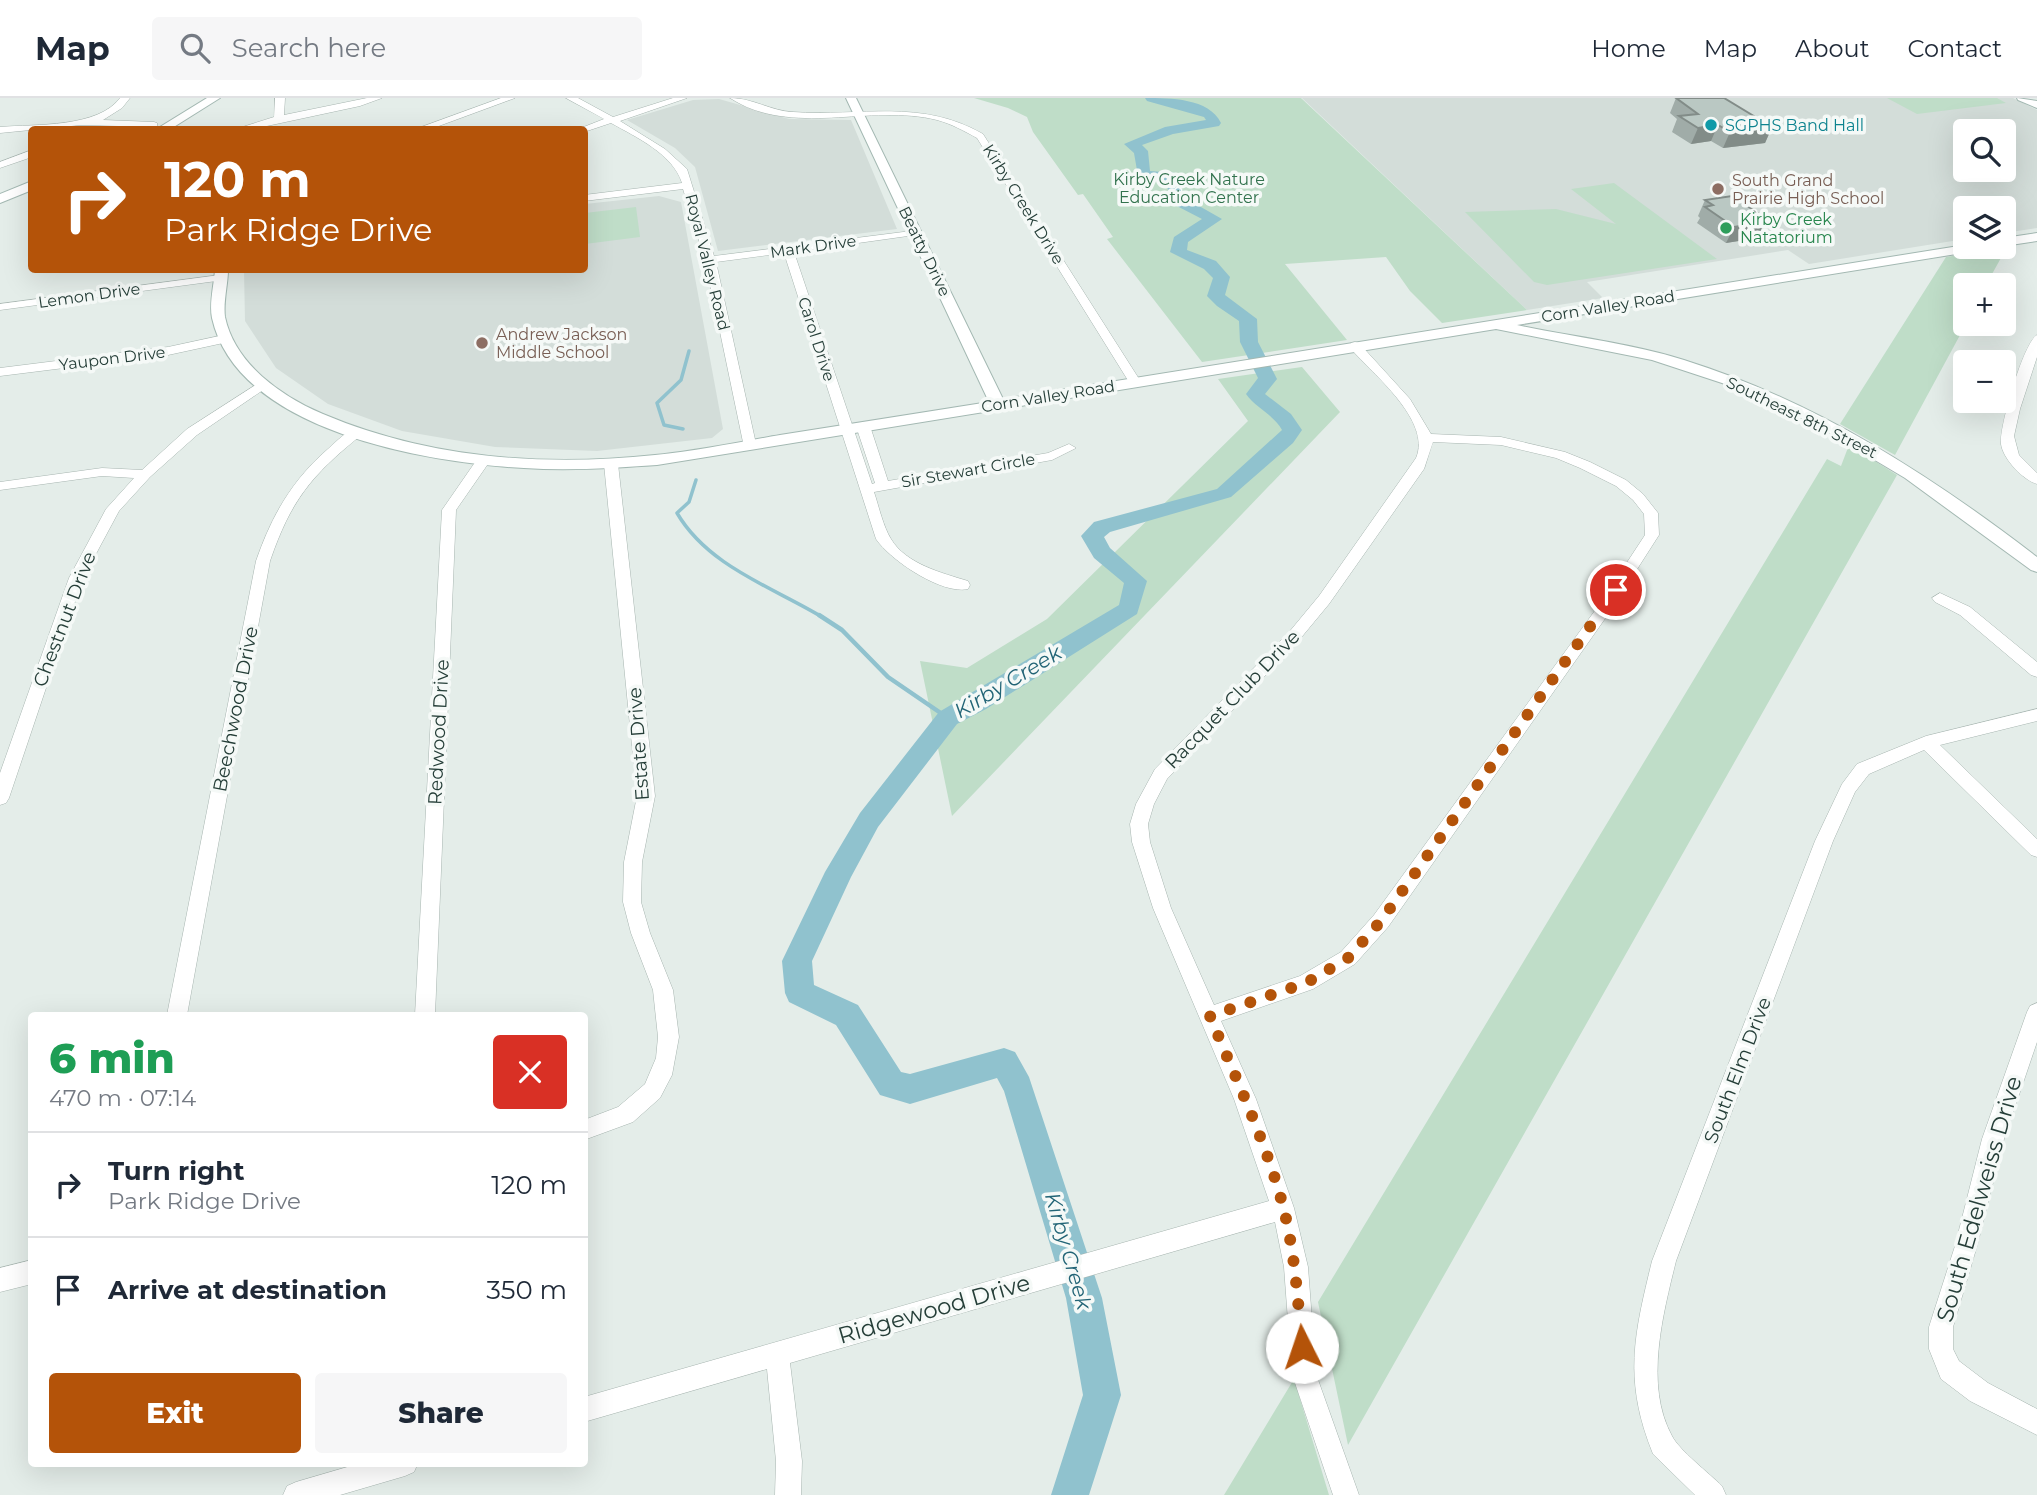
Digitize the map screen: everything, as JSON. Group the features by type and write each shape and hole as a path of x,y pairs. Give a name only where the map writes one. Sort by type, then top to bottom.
{"main road":[{"path":"160,126 198,98"},
{"path":"161,126 215,98"},
{"name":"Beatty Drive","path":"851,98 998,404"},
{"path":"2022,98 2037,105"},
{"path":"0,198 28,187"},
{"path":"0,205 28,194"},
{"path":"2016,240 2037,237"},
{"name":"Corn Valley Road","path":"221,274 217,300 223,339 236,360 262,385 308,415 355,433 420,451 545,465 657,460 1953,251"},
{"name":"Southeast 8th Street","path":"1539,317 1551,328 1579,340"},
{"name":"Southeast 8th Street","path":"1492,324 1555,339 1579,340 1662,358 1719,377 1826,425 1919,479 1983,523 2037,566"}],"street":[{"path":"85,126 119,106 125,98"},
{"path":"279,118 280,98"},
{"path":"251,126 377,98"},
{"path":"429,126 510,98"},
{"name":"Royal Valley Road","path":"571,98 657,146 676,161 688,185 710,260 749,444"},
{"path":"588,127 682,98"},
{"name":"Kirby Creek Drive","path":"735,98 789,115 859,114 916,109 956,121 980,136 1135,382"},
{"path":"41,126 93,121 139,126"},
{"path":"0,130 28,127"},
{"path":"0,165 28,154"},
{"path":"588,198 688,185"},
{"name":"Mark Drive","path":"710,260 915,232"},
{"name":"Carol Drive","path":"788,249 864,489 883,540 893,555 925,573 963,585"},
{"name":"Lemon Drive","path":"0,307 221,274"},
{"path":"2037,338 2012,416 2008,446 2024,470 2037,480"},
{"name":"Yaupon Drive","path":"0,372 168,351 223,339"},
{"path":"1210,1016 1306,983 1348,958 1381,921 1604,609 1652,535 1651,513 1638,497 1621,483 1585,465 1549,452 1501,441 1426,438 1411,410 1355,346"},
{"name":"Chestnut Drive","path":"0,798 76,578 113,509 145,474 192,432 262,385"},
{"path":"863,426 883,485"},
{"name":"Beechwood Drive","path":"178,1012 263,561 275,521 310,470 355,433"},
{"name":"Racquet Club Drive","path":"1346,1495 1304,1374 1296,1267 1283,1208 1245,1099 1162,908 1141,842 1139,824 1145,804 1161,774 1325,600 1417,469 1426,450 1426,438"},
{"name":"Sir Stewart Circle","path":"864,489 1052,456 1069,448"},
{"name":"Redwood Drive","path":"425,1012 449,510 483,460"},
{"name":"Estate Drive","path":"588,1129 625,1116 649,1096 666,1070 670,1040 663,986 635,917 632,899 636,845 646,796 611,464"},
{"path":"0,486 102,472 145,474"},
{"path":"1940,598 1965,611 2037,671"},
{"name":"South Elm Drive","path":"1713,1495 1663,1447 1646,1393 1647,1329 1669,1248 1824,841 1848,789 1863,769 1926,742 2037,715"},
{"path":"1926,742 2037,850"},
{"name":"South Edelweiss Drive","path":"2037,1012 1993,1139 1966,1247 1941,1327 1941,1349 1950,1370 1979,1392 2037,1422"},
{"name":"Ridgewood Drive","path":"588,1409 1283,1208"},
{"path":"0,1280 28,1273"},
{"path":"777,1354 789,1461 788,1495"},
{"path":"296,1495 391,1467"}],"shaded area":[{"name":"South Grand Prairie High School","path":"1302,98 2013,98 2037,110 2037,228 2016,231 2016,196 1953,196 1953,241 1809,264 1788,250 1587,282 1603,298 1527,310"},
{"path":"719,99 789,119 851,120 897,229 718,251 695,167 675,148 627,120 693,100"},
{"name":"Andrew Jackson Middle School","path":"659,196 681,202 723,429 712,438 597,451 495,447 402,431 328,404 276,368 245,321 244,273 588,273 588,204"}],"green space":[{"name":"Kirby Creek Nature Education Center","path":"974,98 1301,98 1527,310 1442,323 1410,291 1386,257 1285,264 1347,340 1202,362 1107,239 1113,237 1083,194 1078,195 1033,132 1027,117"},
{"path":"1887,98 1997,98 2006,103 1917,114"},
{"path":"1614,183 1717,259 1547,285 1534,282 1465,212 1556,209 1616,224 1571,189"},
{"path":"636,207 640,237 588,244 588,213"},
{"path":"1946,257 2000,259 1993,273 1953,273 1953,336 1959,336 1895,455 1840,424"},
{"path":"1302,367 1340,412 952,816 920,661 967,668 1047,619 1248,421 1218,379"},
{"path":"1849,445 1897,475 1348,1445 1318,1302 1827,459 1841,466"},
{"path":"1294,1379 1329,1495 1224,1495"}],"building":[{"path":"1676,98 1724,98 1772,127 1730,132 1718,125 1698,128 1679,116 1698,114"},
{"path":"1732,196 1764,217 1759,218 1765,222 1734,227 1705,207 1713,205 1705,200"}],"waterway":[{"name":"Kirby Creek","path":"1070,1495 1102,1395 1084,1298 1018,1087 1004,1062 910,1089 891,1085 847,1015 800,993 797,961 839,872 869,820 948,718 977,703 1129,609 1136,581 1102,553 1092,536 1102,527 1224,493 1286,439 1292,430 1280,414 1264,404 1255,394 1268,379 1249,342 1248,319 1216,296 1222,277 1210,265 1178,252 1180,240 1214,219 1178,201 1171,176 1149,177 1143,173 1141,151 1131,144 1170,130 1214,123 1210,114 1152,98"},
{"path":"683,429 664,425 657,403 681,380 689,351"},
{"path":"696,480 689,502 677,513 690,531 706,547 742,574 822,617"},
{"path":"819,615 842,630 888,677 948,718"}],"place":[{"name":"SGPHS Band Hall","path":"1711,125"},
{"name":"South Grand Prairie High School","path":"1718,189"},
{"name":"Kirby Creek Natatorium","path":"1726,228"},
{"name":"Andrew Jackson Middle School","path":"482,343"}],"route":[{"path":"1302,1347 1296,1267 1283,1208 1245,1099 1210,1016 1306,983 1348,958 1381,921 1616,590"}]}
